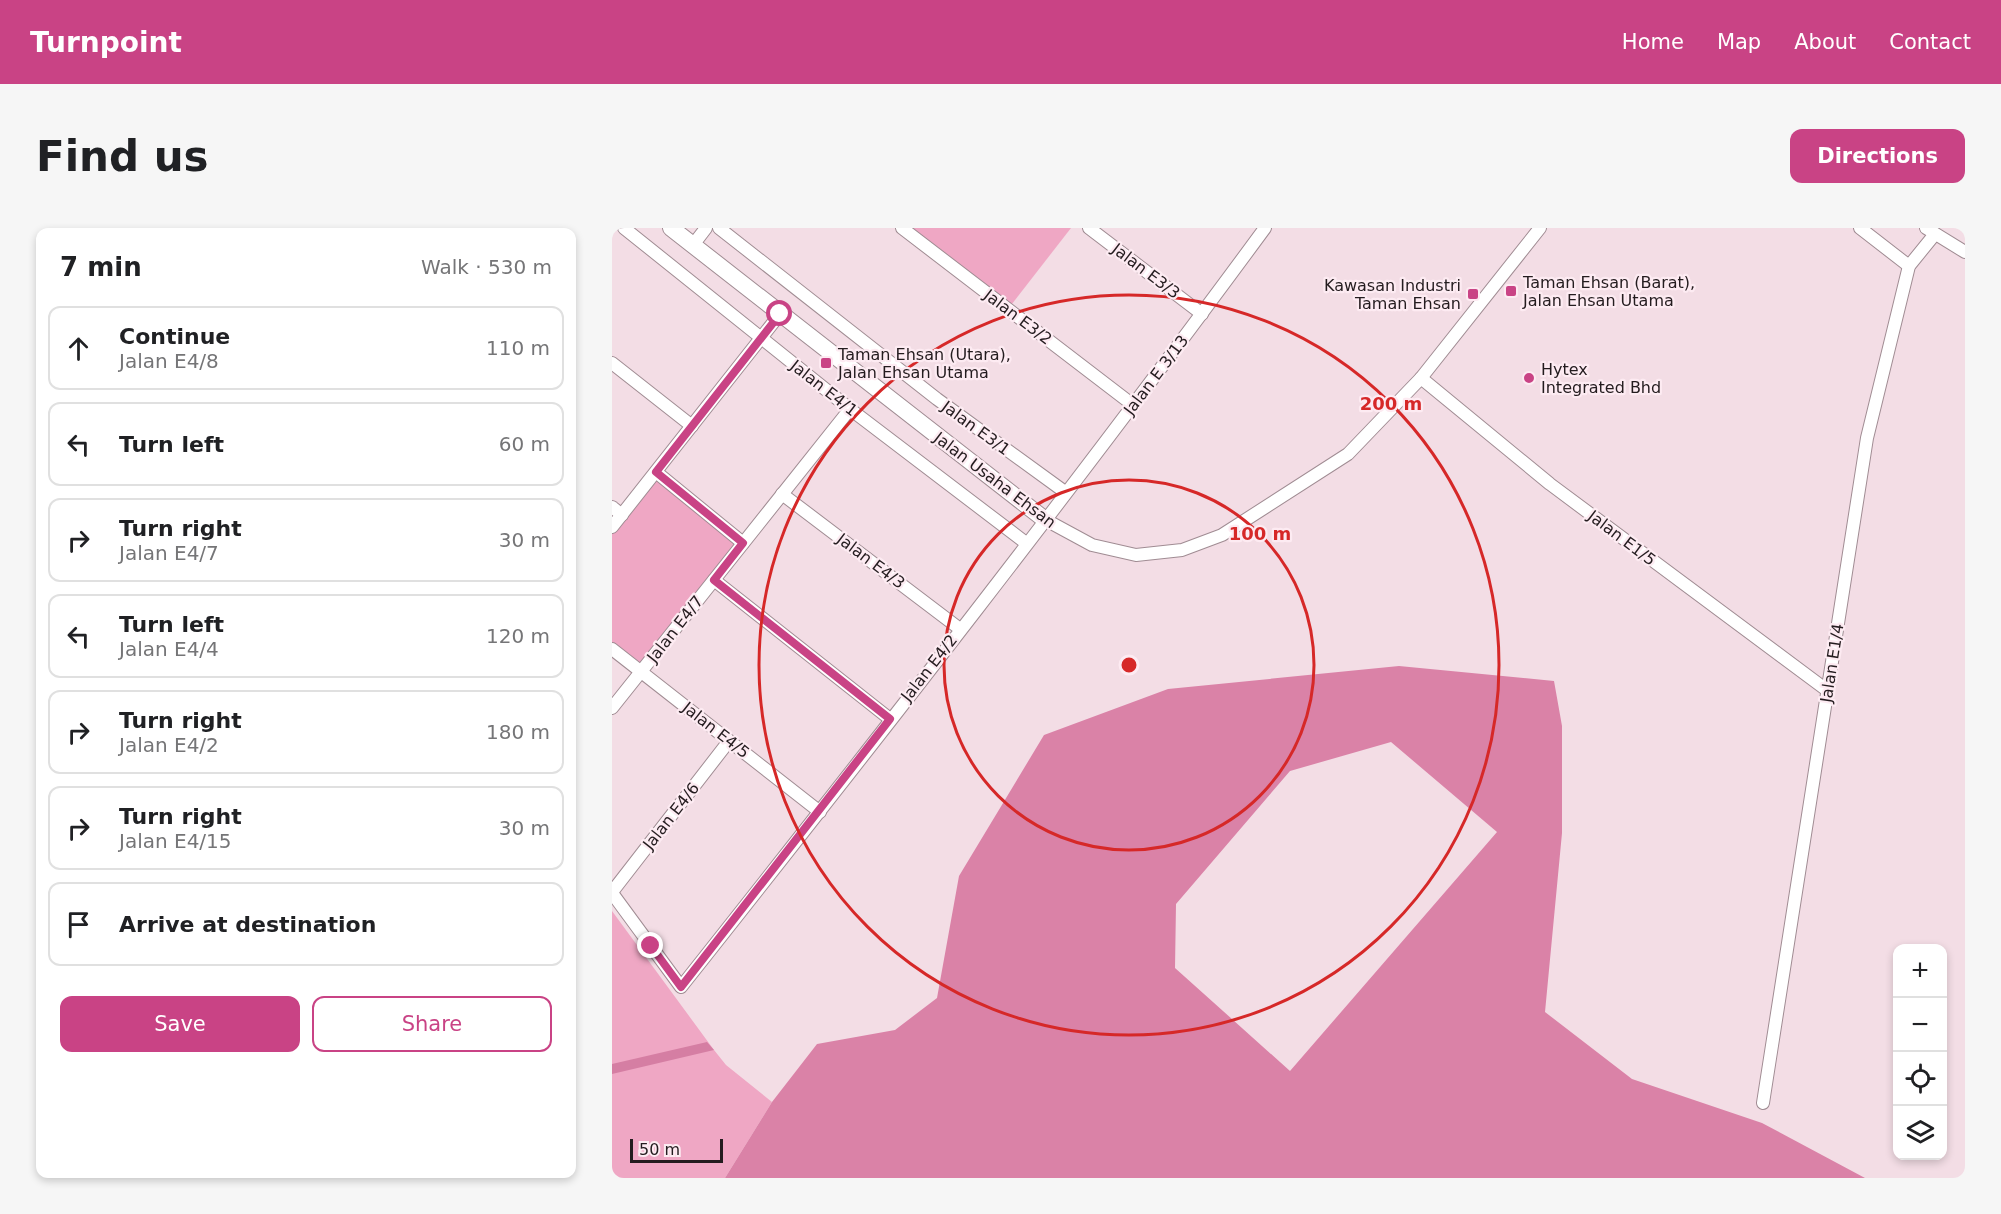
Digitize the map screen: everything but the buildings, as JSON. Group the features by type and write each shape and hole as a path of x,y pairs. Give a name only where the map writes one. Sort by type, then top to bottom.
{"street":[{"name":"Jalan E4/1","path":"624,228 850,409 1026,543"},
{"name":"Jalan Usaha Ehsan","path":"671,228 1044,519 1092,545 1125,554 1165,554 1198,545 1222,535 1348,454 1421,378 1540,228"},
{"path":"693,245 706,228"},
{"name":"Jalan E3/1","path":"719,228 937,399 1065,492"},
{"name":"Jalan E3/2","path":"902,228 1133,405"},
{"name":"Jalan E3/3","path":"1089,228 1202,314"},
{"name":"Jalan E 3/13","path":"1044,519 1133,405 1265,228"},
{"path":"1860,228 1909,266"},
{"path":"1931,231 1965,252"},
{"name":"Jalan E1/4","path":"1763,1103 1868,438 1909,266 1931,231"},
{"path":"612,528 617,511 656,472 780,314"},
{"path":"612,363 692,426"},
{"name":"Jalan E1/5","path":"1421,378 1550,484 1828,691"},
{"name":"Jalan E4/7","path":"612,708 850,409"},
{"path":"656,472 743,543"},
{"name":"Jalan E4/3","path":"782,494 960,629"},
{"name":"Jalan E4/2","path":"612,892 681,987 820,812 1044,519"},
{"path":"714,580 890,719"},
{"name":"Jalan E4/5","path":"612,649 820,812"},
{"name":"Jalan E4/6","path":"612,892 729,741"}],"shaded area":[{"path":"902,228 1071,228 1008,309"},
{"path":"656,472 743,543 641,672 612,649 612,527"},
{"path":"1399,666 1554,681 1562,726 1562,833 1545,1012 1632,1079 1762,1123 1865,1178 725,1178 772,1102 817,1044 895,1030 937,998 959,876 1044,735 1168,689","holes":["1391,742 1497,832 1290,1071 1175,968 1176,904 1290,771"]},
{"path":"612,911 726,1065 772,1102 725,1178 612,1178"},
{"path":"707,1042 714,1050 612,1074 612,1064"}],"place":[{"name":"Taman Ehsan (Barat), Jalan Ehsan Utama","path":"1511,291"},
{"name":"Kawasan Industri Taman Ehsan","path":"1473,294"},
{"name":"Taman Ehsan (Utara), Jalan Ehsan Utama","path":"826,363"},
{"name":"Hytex Integrated Bhd","path":"1529,378"}],"route":[{"path":"651,946 681,987 820,812 890,719 714,580 743,543 656,472 780,314"}]}
